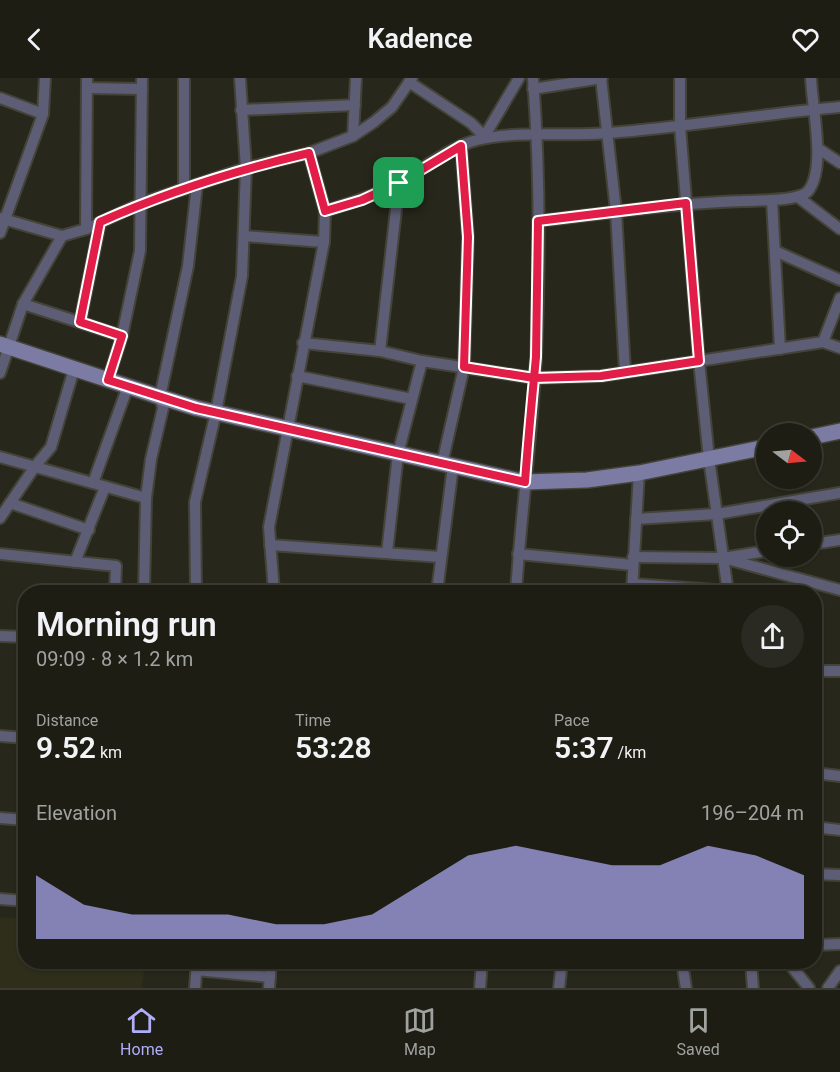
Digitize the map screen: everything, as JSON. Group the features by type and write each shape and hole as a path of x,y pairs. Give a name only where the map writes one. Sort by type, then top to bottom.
{"street":[{"path":"0,233 2,219 43,114 45,78"},
{"path":"184,78 184,189"},
{"path":"196,585 195,502 216,412 242,276 246,168 240,78"},
{"path":"353,136 356,78"},
{"path":"485,137 520,78 533,83 602,78 616,212 625,372"},
{"path":"680,78 680,126 699,361 709,459 727,585"},
{"path":"538,221 686,203 798,197 809,191 819,149 811,78"},
{"path":"2,219 62,236 86,229 142,203 246,168 309,153 353,136 392,107 410,80 471,123 485,137"},
{"path":"86,229 87,83 142,83 140,250 122,336 108,380"},
{"path":"516,585 534,378 538,221 537,134 533,83"},
{"path":"1,100 43,114"},
{"path":"241,110 354,105"},
{"path":"325,211 362,200 399,183 461,146 485,137 607,134 840,107"},
{"path":"438,585 448,465 464,367 468,237 461,146"},
{"path":"819,149 840,163"},
{"path":"273,585 269,527 324,242 325,211 309,153"},
{"path":"380,351 399,183"},
{"path":"144,585 146,498 151,459 163,408 160,397 188,266 197,185"},
{"path":"798,197 840,229"},
{"path":"772,200 780,349"},
{"path":"80,322 100,222"},
{"path":"0,373 4,345 23,304 62,236"},
{"path":"244,236 324,242"},
{"path":"775,251 840,280"},
{"path":"823,342 840,298"},
{"path":"23,304 122,336"},
{"path":"303,343 380,351 422,361 534,378 601,376 823,342 840,348"},
{"path":"4,345 160,397 216,412 525,482 587,480 639,473 756,449"},
{"path":"387,553 398,454 422,361"},
{"path":"0,519 36,465 51,447 74,369"},
{"path":"297,376 412,399"},
{"path":"93,483 128,386"},
{"path":"822,435 840,431"},
{"path":"0,457 36,465 146,498"},
{"path":"632,585 639,473"},
{"path":"75,562 105,486"},
{"path":"636,519 717,514 840,494"},
{"path":"10,503 89,530"},
{"path":"822,543 840,540"},
{"path":"270,545 441,557"},
{"path":"518,554 633,561 723,558 756,553"},
{"path":"0,554 116,566 115,585"},
{"path":"723,558 803,585"},
{"path":"822,589 840,590"},
{"path":"0,648 2,636 18,637"},
{"path":"822,671 840,670"},
{"path":"0,736 18,737"},
{"path":"822,774 840,776"},
{"path":"0,818 18,819"},
{"path":"822,828 840,830"},
{"path":"822,874 840,875"},
{"path":"0,899 18,900"},
{"path":"822,945 840,944"},
{"path":"195,988 196,969"},
{"path":"210,969 269,982"},
{"path":"480,988 481,969"},
{"path":"559,988 561,969"},
{"path":"683,969 686,988"},
{"path":"752,969 753,988"},
{"path":"795,969 810,988"},
{"path":"828,988 840,971"}],"shaded area":[{"path":"0,917 18,918 18,969 144,969 142,988 0,988"}],"route":[{"path":"399,183 362,200 325,211 309,153 246,168 142,203 100,222 80,322 122,336 108,380 196,408 525,482 529,430 534,378 536,357 538,221 686,203 699,361 601,376 534,378 464,367 468,237 461,146 399,183"}]}
